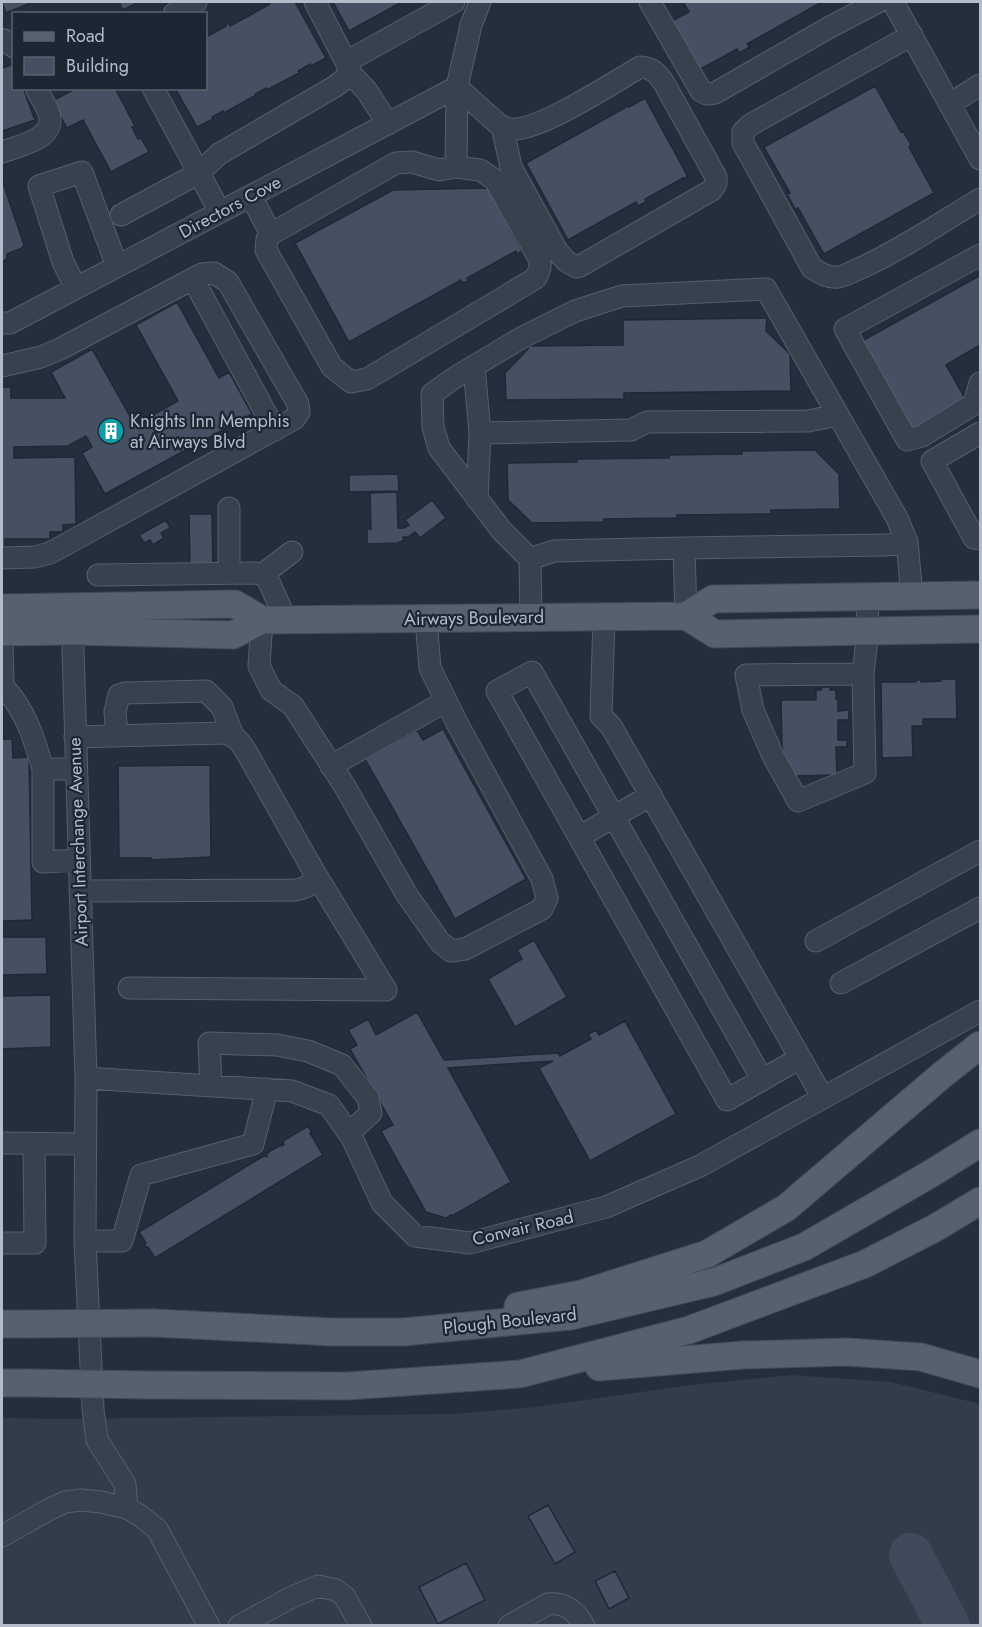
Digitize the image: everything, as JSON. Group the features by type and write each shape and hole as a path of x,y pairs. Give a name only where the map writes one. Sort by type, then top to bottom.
{"main road":[{"path":"981,595 713,599 686,616 715,634 981,629"},
{"name":"Airways Boulevard","path":"2,632 72,618 114,606 235,604 274,620"},
{"name":"Airways Boulevard","path":"2,608 72,618 233,635 274,620 686,616"},
{"path":"403,1332 581,1294 707,1254 786,1208 942,1075 981,1045"},
{"name":"Plough Boulevard","path":"14,1324 154,1323 333,1332 403,1332 571,1316 714,1282 804,1247 981,1143"},
{"path":"520,1374 689,1330 866,1264 981,1201"},
{"path":"2,1383 348,1386 743,1355 847,1352 921,1358 981,1374"}],"street":[{"path":"178,12 196,2"},
{"path":"315,2 348,68 367,91 388,124"},
{"path":"121,215 199,172 219,154 334,87 348,68 454,2"},
{"path":"456,167 457,87 471,25 480,2"},
{"path":"650,2 701,91 707,94 715,93 878,2"},
{"path":"893,2 950,104 974,128 981,159"},
{"path":"912,34 750,125 743,132 743,143 812,268 831,277 841,277 873,262 981,199"},
{"path":"457,87 496,123 509,129 528,128 558,115 640,67 656,70 716,177 716,183 712,190 576,267 557,251 511,167 502,126"},
{"path":"950,104 981,85"},
{"name":"Directors Cove","path":"2,323 10,323 457,87"},
{"path":"2,152 39,138 48,131 50,115 37,90"},
{"path":"154,90 220,212"},
{"path":"412,162 440,170 456,167 480,170 495,180 540,260 536,278 367,379 351,382 332,367 266,250 267,239 271,234 396,163 412,162"},
{"path":"76,288 63,262 39,186 82,172 117,266"},
{"path":"251,196 271,234"},
{"path":"981,255 845,329 907,440 922,436 974,404 981,383"},
{"path":"2,366 40,357 60,349 202,274 214,273 228,282 298,404 299,412 294,419 275,430 50,553 2,558"},
{"path":"193,279 275,430"},
{"path":"531,618 530,559 502,531 439,448 433,427 432,394 521,338 575,311 622,296 766,289 897,518 907,542 912,596"},
{"path":"474,366 480,433 477,498"},
{"path":"480,433 630,430 647,422 808,421 838,415"},
{"path":"981,433 932,461 973,519 974,538 981,539"},
{"path":"229,508 229,573"},
{"path":"530,559 554,551 887,545 907,542"},
{"path":"684,548 686,616"},
{"path":"114,606 106,574 263,574 292,552"},
{"path":"263,574 269,582 274,620 259,666 271,690 293,706 344,785 408,896 440,942 451,951 465,949 542,909 547,898 542,879 430,668 426,619"},
{"path":"864,674 746,675 753,710 773,756 798,801 865,773 864,674 868,631 867,596"},
{"path":"604,617 602,716 611,726 651,795 823,1098"},
{"name":"Airport Interchange Avenue","path":"72,618 86,1078"},
{"path":"2,641 2,686 13,697 27,719 43,769 43,862 79,860"},
{"path":"762,1079 532,672 497,691 727,1100 800,1058"},
{"path":"117,736 115,712 119,695 206,691 222,707 233,736"},
{"path":"331,766 446,701"},
{"path":"75,737 224,734 233,736 248,753 313,870 386,990 129,988"},
{"path":"43,769 76,769"},
{"path":"579,837 651,795"},
{"path":"816,941 981,851"},
{"path":"80,891 295,891 306,888 312,883 315,878 313,870"},
{"path":"842,983 981,908"},
{"name":"Convair Road","path":"86,1078 292,1091 329,1105 349,1133 382,1203 415,1236 470,1243 606,1207 700,1166 981,1011"},
{"path":"211,1086 209,1043 277,1046 308,1051 342,1065 368,1098 371,1113 349,1133"},
{"path":"86,1078 85,1241 93,1409 97,1440 125,1484 127,1508"},
{"path":"85,1241 122,1240 141,1174 253,1144 267,1089"},
{"path":"4,1143 85,1144"},
{"path":"2,1243 35,1243 34,1144"},
{"path":"2,1536 65,1502 81,1500 127,1508 157,1529 209,1626"},
{"path":"238,1626 318,1586 336,1590 345,1597 361,1626"},
{"path":"508,1626 548,1604 570,1609 584,1626"}],"shaded area":[{"path":"791,1375 891,1382 980,1404 980,1625 2,1626 2,1418 453,1414 536,1407 691,1385"}],"building":[{"path":"2,2 33,2 6,13"},
{"path":"119,2 139,2 123,10"},
{"path":"269,2 295,2 326,58 311,66 310,64 298,71 299,73 267,90 266,88 197,127 176,90 207,90 207,36 229,23 230,26 270,4"},
{"path":"333,2 402,2 349,31"},
{"path":"683,2 822,2 747,44 750,47 739,53 737,49 699,70 672,21 689,12"},
{"path":"12,65 12,90 24,90 25,94 27,93 26,96 35,120 2,131 2,68"},
{"path":"875,86 911,145 909,147 934,193 824,254 798,208 795,209 787,194 790,193 764,147"},
{"path":"73,90 116,90 135,126 132,127 138,139 141,138 149,152 111,172 83,120 67,128 52,101"},
{"path":"645,98 687,177 645,199 646,202 638,206 636,202 568,240 526,163"},
{"path":"2,180 24,245 7,254 7,259 2,262"},
{"path":"488,188 522,251 517,254 516,251 467,278 468,281 463,283 461,280 349,342 295,243 393,190"},
{"path":"979,276 980,345 946,365 966,400 912,430 862,341"},
{"name":"Knights Inn Memphis at Airways Blvd","path":"177,302 219,378 229,372 252,414 105,494 82,453 92,447 86,436 68,446 14,447 14,458 75,457 76,524 63,525 63,532 50,532 50,539 5,539 5,548 2,548 2,387 11,387 11,398 65,398 51,372 92,349 135,425 178,401 136,325"},
{"path":"767,318 766,331 790,354 791,391 624,393 624,399 506,400 505,373 528,349 528,346 623,345 623,320"},
{"path":"815,450 839,474 840,509 771,510 771,514 677,515 677,518 604,519 604,522 532,523 508,500 507,463 577,462 576,459 669,458 669,455 742,454 742,451"},
{"path":"398,474 399,491 349,492 349,475"},
{"path":"397,492 398,528 409,525 405,520 432,500 446,518 420,538 415,532 408,537 403,537 404,540 398,543 367,544 367,529 371,529 370,493"},
{"path":"189,514 212,514 213,570 190,570"},
{"path":"166,520 170,528 161,533 164,538 153,545 150,540 144,543 139,535"},
{"path":"941,679 955,679 956,681 957,719 923,719 923,726 912,726 913,757 882,758 881,682 941,681"},
{"path":"822,687 836,690 838,711 849,710 849,720 838,720 838,740 847,740 847,747 836,747 837,775 794,776 783,754 781,700 816,700 816,690 821,690"},
{"path":"2,697 3,739 12,739 13,758 29,757 32,920 2,921"},
{"path":"443,729 526,879 455,919 365,759 417,730 423,740"},
{"path":"210,765 211,857 151,860 151,858 119,858 118,766"},
{"path":"2,937 46,937 47,974 2,975"},
{"path":"534,940 567,997 515,1027 488,979 522,959 517,950"},
{"path":"51,995 51,1047 2,1049 2,996"},
{"path":"417,1012 444,1060 558,1053 560,1056 591,1039 588,1034 596,1030 599,1035 625,1021 676,1114 590,1161 539,1068 553,1061 448,1068 511,1182 452,1216 446,1218 426,1212 381,1131 393,1125 350,1049 357,1045 348,1030 368,1019 376,1035"},
{"path":"308,1126 323,1155 155,1258 144,1244 146,1243 139,1232 262,1157 268,1157 266,1155 270,1151 284,1145 283,1141"},
{"path":"548,1505 575,1552 555,1564 528,1516"},
{"path":"466,1563 485,1600 438,1624 419,1587"},
{"path":"615,1571 629,1598 609,1609 595,1581"}],"taxiway":[{"path":"911,1555 948,1626"}],"place":[{"name":"Knights Inn Memphis at Airways Blvd","path":"111,431"}]}
